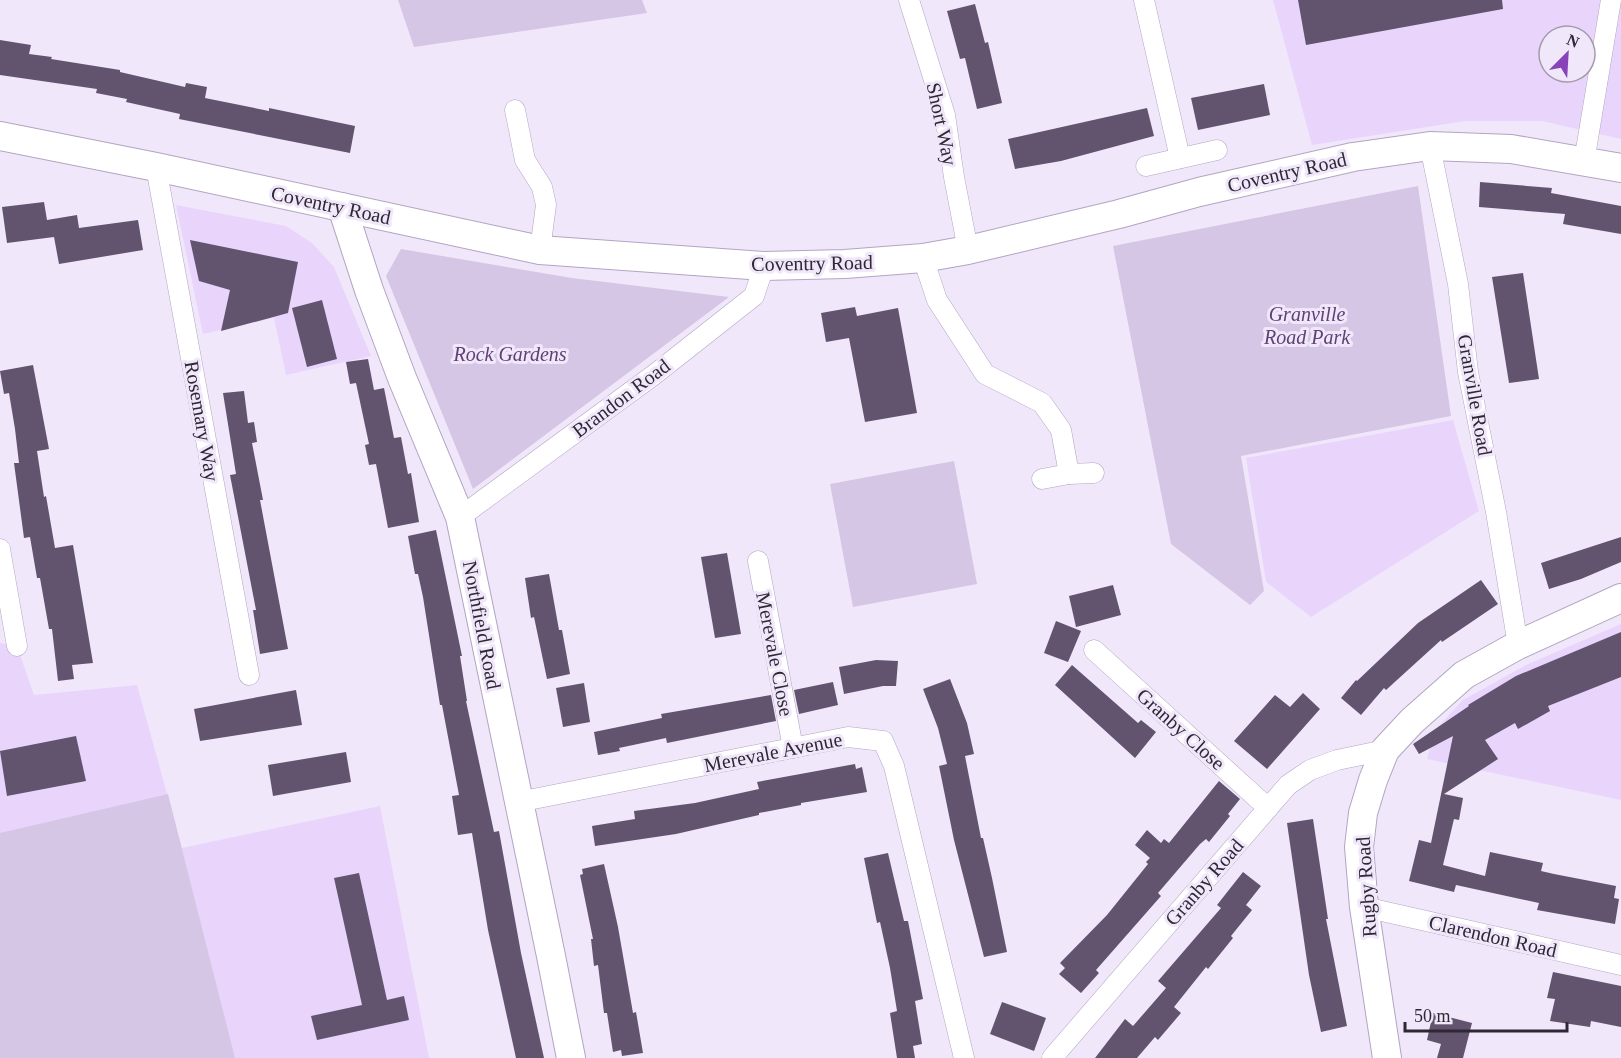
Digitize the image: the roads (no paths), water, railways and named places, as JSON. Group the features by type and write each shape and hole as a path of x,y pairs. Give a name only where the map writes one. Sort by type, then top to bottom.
{"main road":[{"name":"Coventry Road","path":"0,136 156,167 540,250 764,266 845,264 923,258 968,250 1285,172 1353,157 1430,146 1511,149 1621,168"},
{"name":"Northfield Road","path":"342,207 369,290 402,378 460,516 571,1058"},
{"name":"Rugby Road","path":"1387,1058 1364,907 1359,847 1363,813 1385,750 1412,721 1464,675 1518,645 1621,598"}],"street":[{"name":"Short Way","path":"909,0 945,115 968,250"},
{"path":"1144,0 1180,158"},
{"path":"1584,162 1611,0"},
{"path":"515,110 525,160 542,187 546,205 540,250"},
{"name":"Granville Road","path":"1430,146 1458,284 1468,372 1496,512 1518,645"},
{"path":"1146,166 1217,150"},
{"name":"Rosemary Way","path":"156,167 249,675"},
{"path":"923,258 937,300 985,374 1042,403 1061,429 1070,474"},
{"name":"Brandon Road","path":"460,516 655,374 754,296 764,266"},
{"path":"1042,479 1094,473"},
{"path":"0,549 17,646"},
{"name":"Merevale Close","path":"758,561 793,748"},
{"name":"Granby Close","path":"1094,650 1268,808"},
{"name":"Merevale Avenue","path":"518,802 848,737 883,741 894,766 964,1058"},
{"name":"Granby Road","path":"1052,1058 1288,785 1310,770 1337,760 1385,750"},
{"name":"Clarendon Road","path":"1364,907 1621,965"}],"park label":[{"name":"Granville Road Park","path":"1307,326"},
{"name":"Rock Gardens","path":"510,354"}]}
